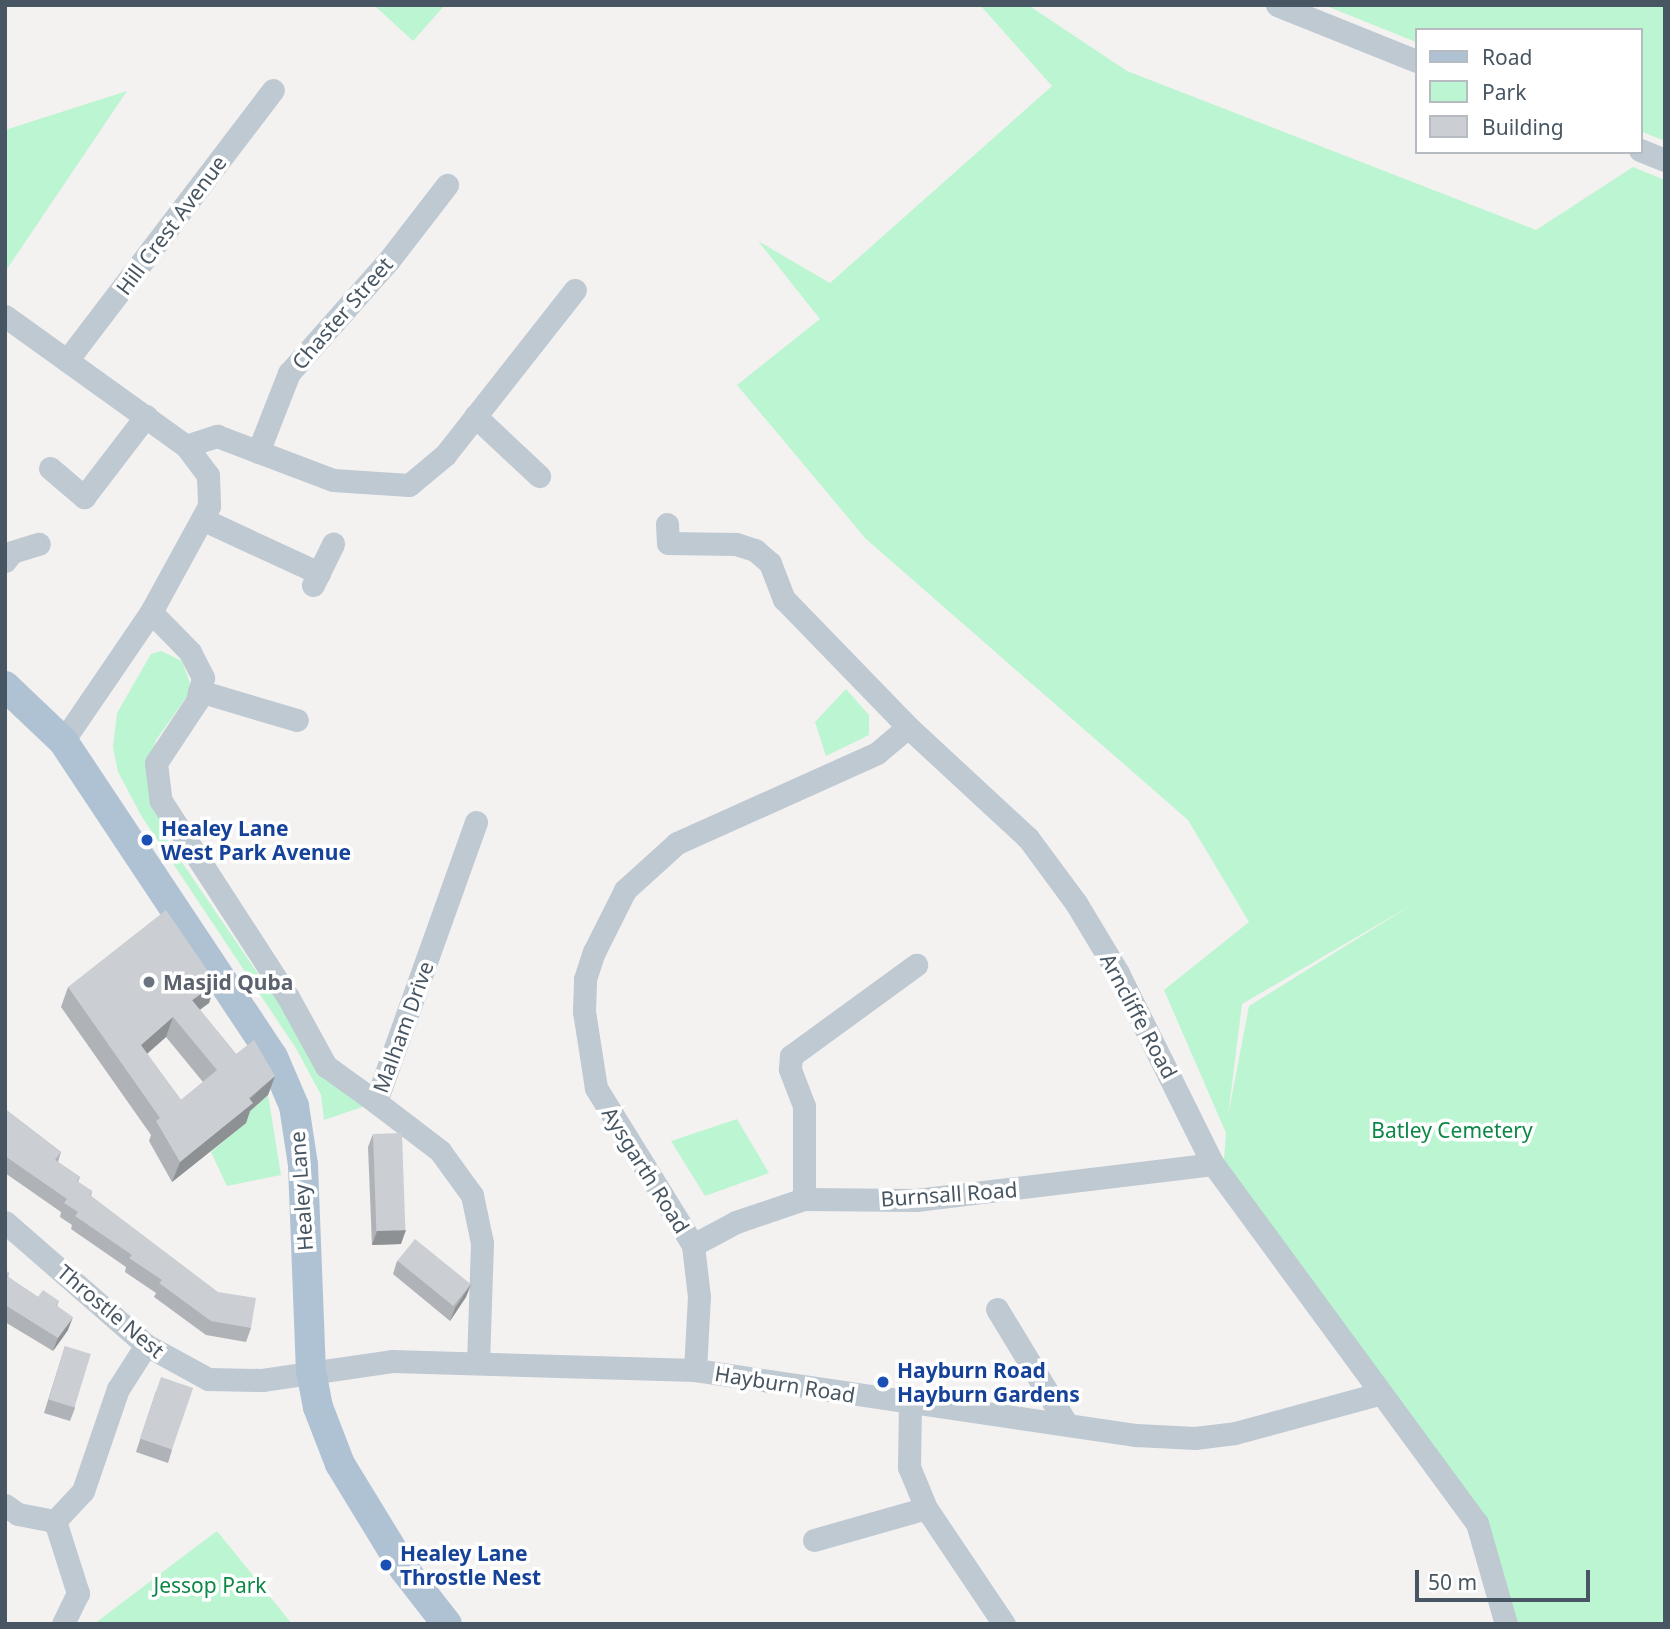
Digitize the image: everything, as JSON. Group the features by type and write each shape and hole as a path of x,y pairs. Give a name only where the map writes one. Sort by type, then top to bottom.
{"main road":[{"name":"Healey Lane","path":"5,686 63,741 273,1057 294,1106 303,1165 311,1371 318,1407 340,1464 404,1569 447,1624"}],"street":[{"path":"1277,5 1414,60"},
{"name":"Hill Crest Avenue","path":"68,359 273,90"},
{"path":"1642,151 1665,160"},
{"name":"Chaster Street","path":"258,452 289,373 389,260 447,185"},
{"path":"186,446 217,436 333,480 409,485 445,455 575,290"},
{"path":"5,316 186,446 208,475 209,506 202,519 151,612 63,741"},
{"path":"50,468 83,497 146,416"},
{"path":"475,416 539,476"},
{"path":"202,519 315,580 333,544"},
{"name":"Arncliffe Road","path":"667,524 668,543 736,544 762,556 770,563 784,599 908,727 1028,838 1076,903 1118,972 1213,1164 1379,1394 1477,1523 1506,1624"},
{"path":"5,561 12,552 39,544"},
{"path":"151,612 190,652 203,678 199,691 156,763 161,802 288,997 326,1066 376,1102"},
{"path":"199,691 297,720"},
{"name":"Aysgarth Road","path":"695,1370 699,1297 693,1245 596,1088 584,1011 585,979 594,952 625,890 677,843 877,753 908,727"},
{"name":"Malham Drive","path":"476,822 376,1102 440,1151 472,1195 482,1243 478,1363"},
{"path":"804,1199 804,1106 790,1069 791,1056 916,965"},
{"name":"Burnsall Road","path":"693,1245 736,1222 804,1199 916,1200 1213,1164"},
{"name":"Throstle Nest","path":"5,1222 146,1345 208,1379 262,1380 311,1371"},
{"path":"997,1309 1066,1423"},
{"path":"55,1521 83,1491 118,1388 146,1345"},
{"name":"Hayburn Road","path":"311,1371 392,1361 695,1370 1136,1435 1195,1438 1235,1433 1379,1394"},
{"path":"910,1403 909,1467 926,1508 1004,1624"},
{"path":"5,1505 18,1514 55,1521"},
{"path":"814,1540 926,1508"},
{"path":"55,1521 78,1592 63,1624"}],"green space":[{"path":"374,5 445,5 413,41"},
{"name":"Batley Cemetery","path":"980,5 1028,5 1127,71 1536,230 1633,167 1665,180 1665,1624 1506,1624 1477,1523 1223,1172 1226,1133 1164,990 1249,922 1188,820 866,539 737,385 820,319 758,241 830,283 1052,86","holes":["1413,904 1249,1006 1228,1116 1242,1004"]},
{"path":"1324,5 1665,5 1665,141 1642,132 1642,28 1414,28 1414,41"},
{"path":"127,91 5,272 5,130"},
{"path":"161,651 182,661 190,683 188,695 156,740 149,762 168,842 263,981 275,987 365,1106 324,1120 321,1095 297,1050 142,817 118,772 113,747 117,713 151,654"},
{"path":"846,689 869,715 869,735 826,756 815,722"},
{"path":"268,1095 281,1175 227,1186 211,1152 245,1123 242,1118"},
{"path":"737,1119 769,1173 705,1196 671,1141"},
{"name":"Jessop Park","path":"217,1531 292,1624 94,1624 185,1555"}],"building":[{"path":"166,910 216,983 192,1000 236,1054 254,1040 275,1076 249,1098 253,1103 180,1162 156,1121 160,1118 68,987","holes":["173,1017 217,1070 181,1100 141,1045"]},
{"path":"5,1109 61,1152 55,1160 80,1177 77,1181 92,1191 90,1195 218,1292 256,1298 251,1328 211,1321 159,1283 162,1280 129,1258 132,1255 75,1216 78,1212 64,1203 67,1199 5,1156"},
{"path":"402,1133 405,1230 376,1231 373,1134"},
{"path":"415,1239 471,1284 453,1306 397,1261"},
{"path":"5,1270 9,1273 7,1276 38,1297 43,1290 59,1301 56,1305 73,1317 58,1338 5,1305"},
{"path":"65,1346 91,1354 74,1407 49,1400"},
{"path":"161,1377 193,1388 172,1450 140,1438"}],"place":[{"name":"Healey Lane West Park Avenue","path":"147,840"},
{"name":"Masjid Quba","path":"149,982"},
{"name":"Hayburn Road Hayburn Gardens","path":"883,1382"},
{"name":"Healey Lane Throstle Nest","path":"386,1565"}]}
